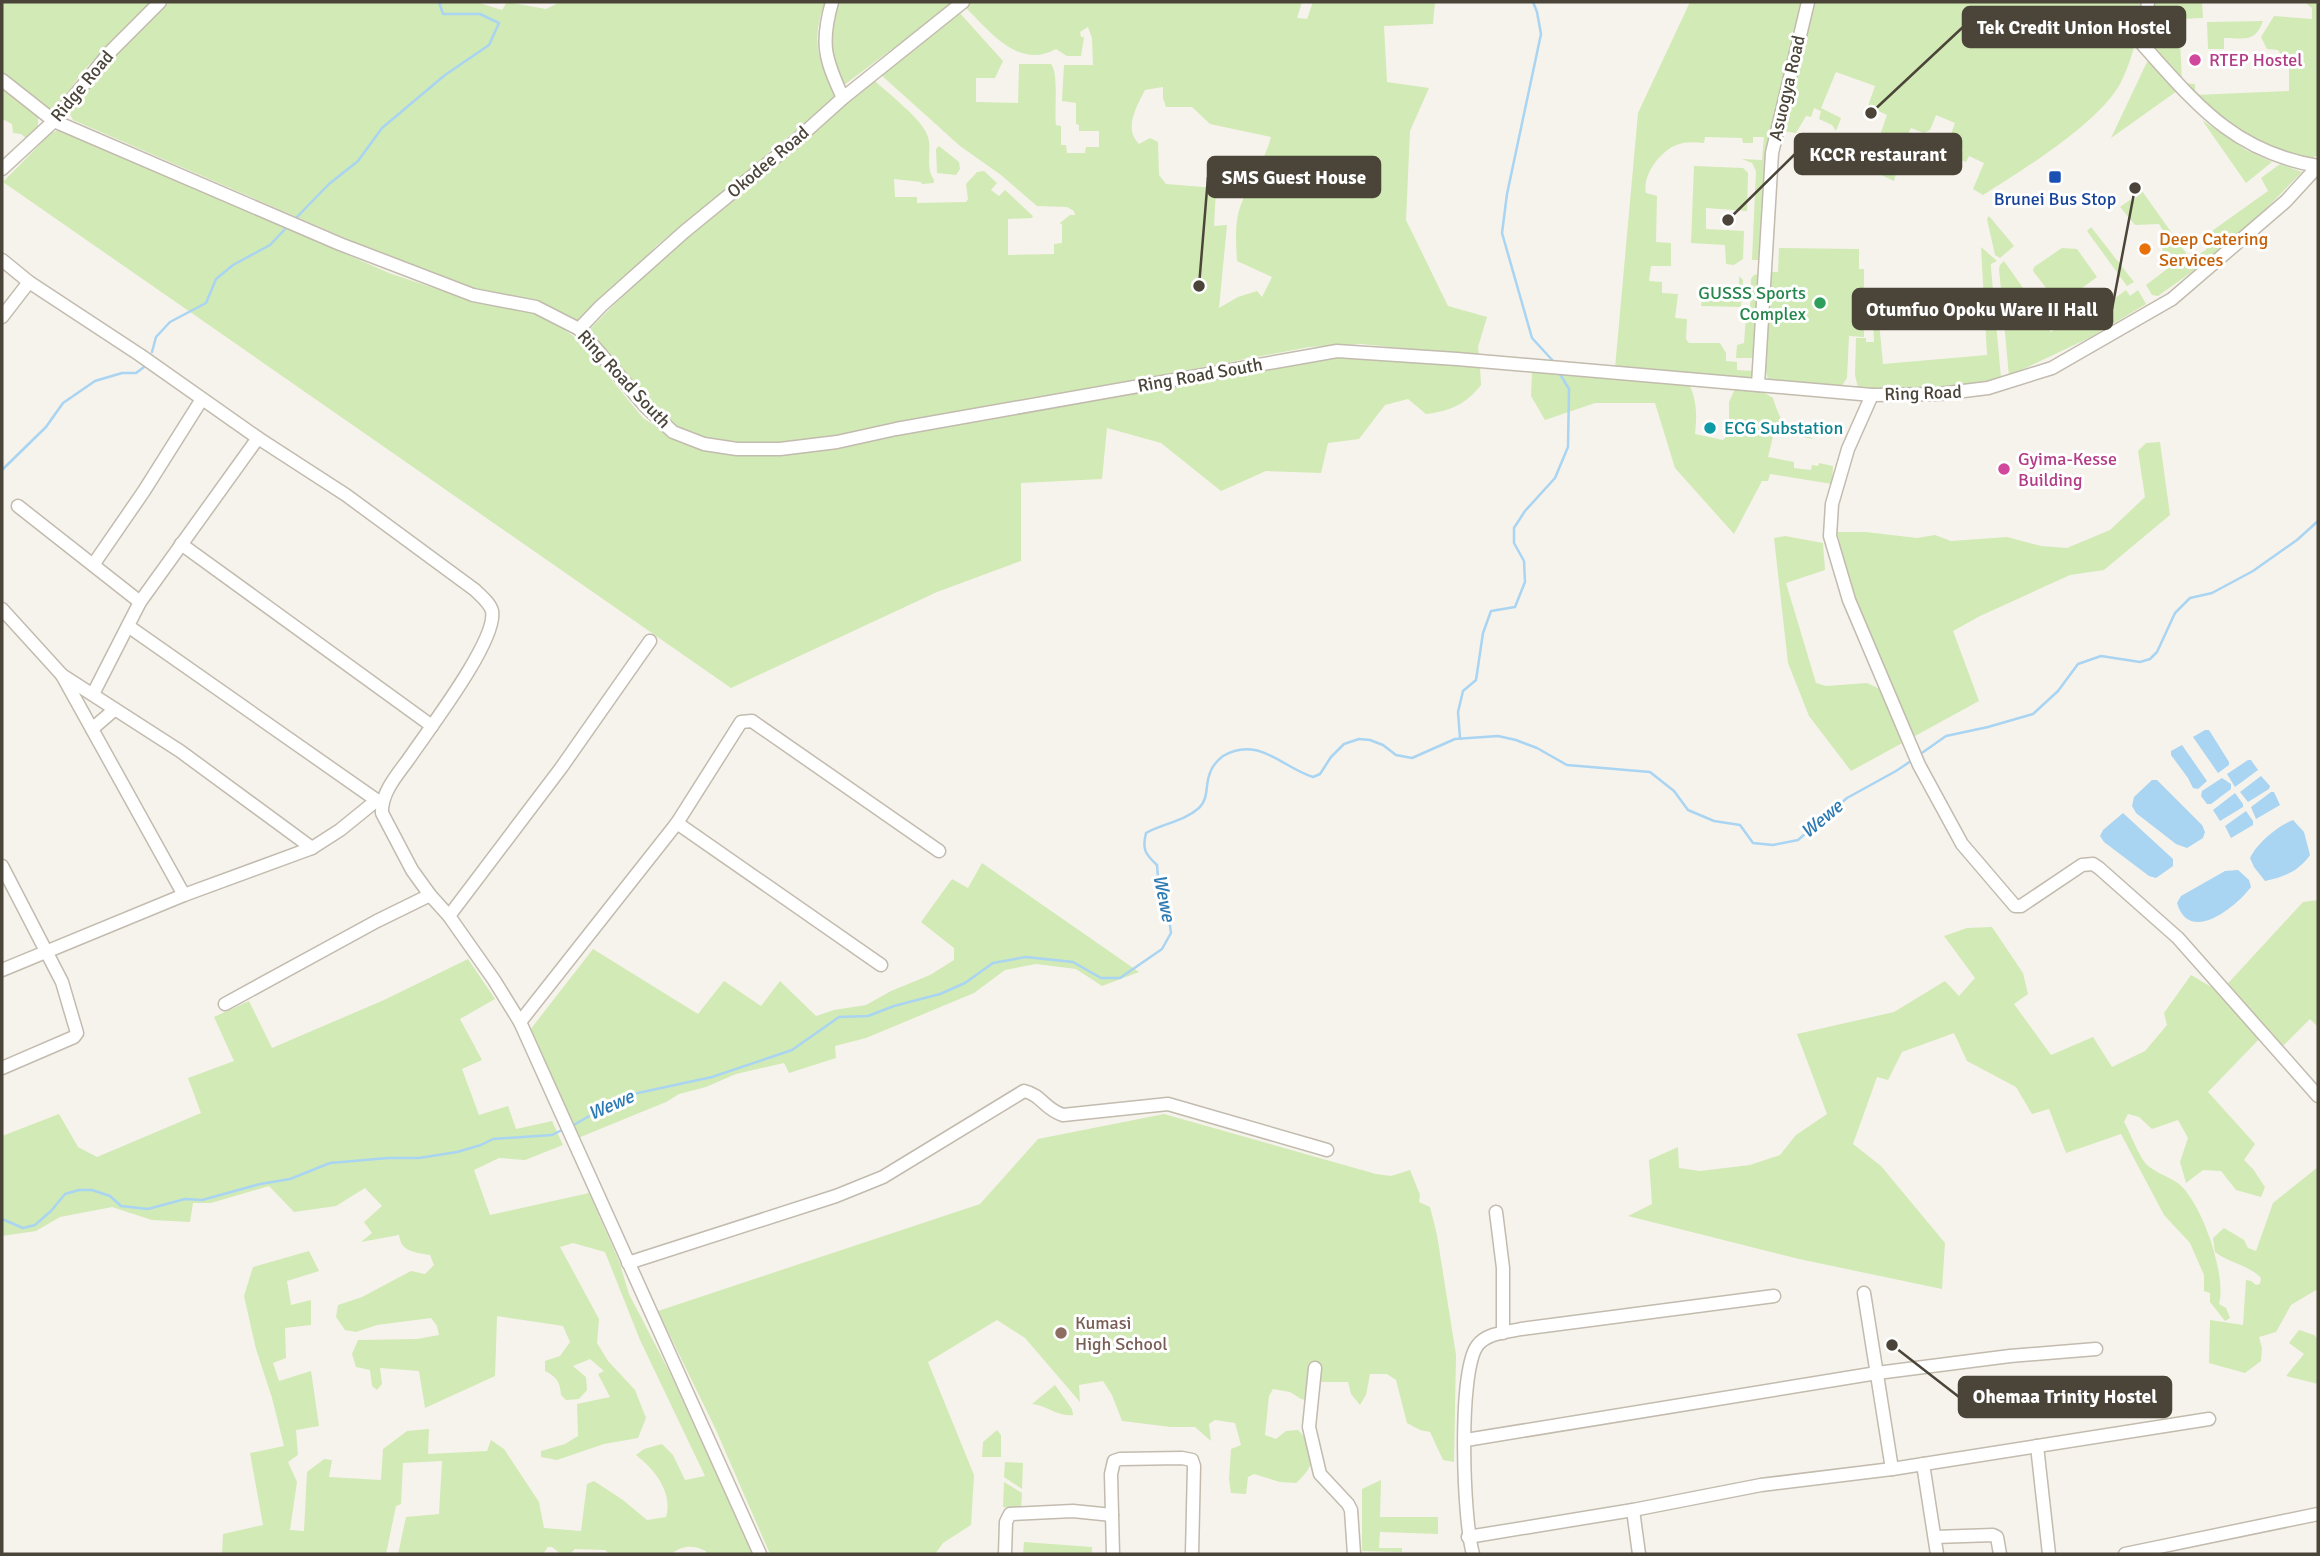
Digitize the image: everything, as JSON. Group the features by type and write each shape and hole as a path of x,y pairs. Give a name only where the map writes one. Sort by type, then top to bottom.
{"street":[{"name":"Ridge Road","path":"2,169 54,121 110,52 160,2"},
{"path":"832,2 825,40 827,63 843,98"},
{"name":"Okodee Road","path":"579,329 684,232 843,98 963,2"},
{"name":"Asuogya Road","path":"1758,385 1772,153 1808,2"},
{"path":"2148,2 2143,45 2217,122 2247,143 2268,153 2292,162 2318,166"},
{"name":"Ring Road South","path":"2,80 54,121 340,244 473,295 536,307 579,329 646,407 673,432 704,444 737,449 780,449 838,442 897,429 1338,351 1457,359"},
{"name":"Ring Road","path":"1457,359 1872,395 1963,392 1988,388 2052,368 2172,299 2275,211 2318,166"},
{"path":"2,260 29,282 346,495 475,590 492,607 492,620 486,641 379,802 312,848 184,895 2,970"},
{"path":"2,317 29,282"},
{"path":"1872,395 1848,449 1832,505 1830,537 1849,600 1917,761 1952,830 2011,903 2021,906 2081,865 2093,864 2178,938 2318,1096"},
{"path":"93,565 202,399"},
{"path":"93,694 140,602 258,438"},
{"path":"18,506 140,602"},
{"path":"181,544 432,726"},
{"path":"2,609 62,675 184,895"},
{"path":"128,626 379,802 385,821 412,870 449,916 494,980 520,1023 760,1554"},
{"path":"449,916 561,768 650,641"},
{"path":"62,675 180,751 312,848"},
{"path":"92,729 114,710"},
{"path":"520,1023 677,823 741,722 745,720 752,721 939,851"},
{"path":"677,823 881,965"},
{"path":"2,866 62,982 77,1033 74,1038 2,1069"},
{"path":"225,1004 430,895"},
{"path":"628,1263 836,1196 883,1177 1024,1091 1033,1093 1052,1111 1063,1115 1168,1104 1327,1150"},
{"path":"1496,1212 1503,1268 1503,1333"},
{"path":"1864,1293 1892,1469"},
{"path":"1472,1554 1468,1536 1465,1390 1471,1361 1478,1344 1492,1335 1503,1333 1774,1296"},
{"path":"1466,1440 1877,1373 2010,1356 2096,1349"},
{"path":"1315,1368 1309,1427 1320,1474 1351,1510 1354,1554"},
{"path":"1468,1536 1633,1510 1761,1485 1892,1469 2209,1419"},
{"path":"2037,1446 2049,1554"},
{"path":"1113,1554 1111,1474 1114,1461 1132,1459 1192,1460 1193,1554"},
{"path":"1923,1464 1937,1554"},
{"path":"1633,1510 1639,1554"},
{"path":"1005,1554 1006,1522 1010,1514 1073,1511 1112,1515"},
{"path":"2125,1554 2318,1514"},
{"path":"1935,1537 1993,1535 1997,1537 2000,1554"}],"green space":[{"path":"2,2 153,2 82,72 55,112 36,101 2,74"},
{"path":"170,2 476,2 502,10 507,2 546,9 560,2 825,2 818,28 818,50 837,96 771,150 754,168 656,246 618,287 579,323 529,301 468,287 426,273 73,120 69,112 111,55"},
{"path":"836,2 955,2 844,85 833,63 830,45"},
{"path":"971,2 1302,2 1297,18 1307,19 1313,2 1435,2 1433,24 1384,26 1387,82 1429,88 1410,131 1406,220 1448,306 1487,317 1478,347 1479,356 1361,344 1309,347 831,438 791,442 749,444 708,440 671,424 649,406 629,383 591,336 591,328 693,231 874,80 919,122 929,142 930,170 934,183 922,184 894,179 895,197 917,197 917,203 966,202 966,184 977,172 984,171 997,183 991,190 999,196 1005,190 1033,216 1008,219 1008,255 1054,254 1054,244 1062,243 1060,223 1070,215 1075,215 1074,211 1067,207 1037,206 1001,175 960,146 880,74 957,10 1003,61 995,78 976,78 976,102 1018,103 1019,64 1051,64 1056,84 1056,125 1061,126 1061,145 1066,145 1067,153 1085,153 1086,147 1099,147 1099,131 1079,131 1079,125 1076,124 1076,103 1062,101 1064,65 1093,65 1092,38 1088,27 1080,32 1081,37 1084,37 1081,56 1067,56 1056,49 1029,55 1006,45 965,7","holes":["1163,87 1166,107 1192,107 1210,124 1271,137 1242,202 1236,231 1237,261 1272,277 1262,297 1257,291 1238,297 1219,308 1227,225 1214,226 1216,188 1166,184 1159,175 1158,142 1150,138 1139,144 1134,138 1133,117 1145,90"]},
{"path":"1690,2 1801,2 1764,168 1760,260 1752,260 1756,171 1752,163 1742,159 1762,160 1764,137 1753,137 1753,143 1743,143 1742,138 1705,137 1704,143 1678,144 1657,159 1645,186 1646,193 1657,196 1656,242 1671,243 1671,266 1651,266 1649,281 1662,282 1662,293 1678,294 1675,318 1687,319 1686,339 1689,343 1720,343 1726,353 1726,361 1737,362 1737,370 1753,371 1753,379 1615,368 1638,113"},
{"path":"1812,2 2141,2 2133,52 2122,80 2112,96 2098,112 2060,144 1983,195 1973,189 1984,163 1969,156 1966,162 1959,159 1963,149 1948,143 1955,123 1936,115 1930,130 1924,133 1911,128 1895,162 1875,149 1887,115 1868,106 1875,86 1836,72 1821,108 1841,118 1836,131 1832,125 1819,119 1821,111 1814,108 1811,117 1806,116 1796,133 1784,131"},
{"path":"2155,2 2202,2 2203,18 2179,19 2182,83 2195,84 2195,95 2289,91 2289,66 2278,50 2267,49 2261,37 2274,16 2312,19 2312,8 2304,2 2318,2 2317,156 2305,158 2275,151 2229,126 2207,109 2178,80 2152,50"},
{"path":"2263,21 2252,36 2224,38 2224,49 2208,49 2207,22"},
{"path":"2147,62 2152,63 2177,91 2111,138"},
{"path":"2,86 38,116 38,130 27,139 21,134 13,133 12,124 2,119"},
{"path":"2202,120 2246,150 2272,162 2246,183"},
{"path":"62,129 389,273 463,298 534,313 579,340 643,418 671,436 713,452 753,454 862,440 1336,358 1372,357 1480,367 1481,385 1464,402 1435,413 1426,414 1408,399 1385,405 1359,439 1328,443 1321,473 1266,471 1221,491 1161,443 1107,428 1102,479 1021,483 1021,561 937,592 731,688 3,182 51,133"},
{"path":"939,146 959,162 960,169 956,175 937,173 936,149"},
{"path":"1873,153 1892,165 1891,169 1896,173 1894,181 1860,165 1862,159 1869,161"},
{"path":"2280,164 2302,172 2256,219 2210,259 2158,296 2152,295 2146,285 2171,266 2162,255 2163,243 2168,239 2159,224 2135,225 2120,207 2130,200 2132,202 2142,191 2191,260 2207,249 2202,238 2268,191 2261,178"},
{"path":"1694,166 1743,168 1748,173 1747,211 1706,208 1706,229 1744,231 1743,259 1734,265 1726,264 1725,245 1691,243"},
{"path":"1989,216 2014,246 2000,258 1995,255 1987,219"},
{"path":"2091,227 2134,282 2127,286 2087,231"},
{"path":"1981,247 1997,261 1991,264 1991,268 2001,378 1942,389 1858,388 1855,375 1856,338 1866,338 1866,342 1874,342 1873,322 1879,322 1883,364 1987,355"},
{"name":"GUSSS Sports Complex","path":"1779,248 1859,249 1859,269 1864,269 1864,337 1849,336 1847,378 1841,387 1768,380 1764,363 1769,272 1778,272"},
{"path":"2062,248 2077,249 2097,277 2066,300 2061,292 2053,297 2033,271 2034,267"},
{"path":"2004,261 2045,319 2043,320 2051,332 2109,292 2114,299 2126,290 2130,296 2138,290 2146,304 2091,337 2009,376 1999,269"},
{"path":"1759,274 1754,358 1736,358 1737,345 1744,343 1746,316 1750,310 1751,279"},
{"path":"1739,276 1743,280 1741,307 1701,306 1702,299 1739,286"},
{"path":"1532,372 1689,384 1696,408 1695,434 1723,440 1729,434 1729,402 1735,389 1763,392 1773,398 1786,425 1814,439 1774,432 1768,457 1794,462 1794,468 1811,470 1812,465 1818,466 1819,463 1833,466 1832,484 1770,474 1768,481 1762,481 1734,534 1675,468 1655,403 1595,403 1545,420 1531,396"},
{"path":"2160,442 2170,515 2104,570 2070,575 1953,631 1979,701 1913,737 1853,599 1837,532 1866,532 1917,538 1935,535 1951,541 2007,537 2041,546 2067,548 2110,530 2145,497 2138,451 2146,443"},
{"path":"1785,536 1823,543 1825,570 1786,583 1816,683 1826,686 1867,683 1882,690 1906,741 1851,771 1809,716 1788,663 1774,538"},
{"path":"982,863 1139,972 1102,986 1076,969 1036,964 1005,970 974,993 866,1038 835,1046 836,1058 789,1073 784,1063 736,1074 706,1087 679,1094 666,1102 578,1138 530,1030 593,949 698,1014 724,981 761,1006 780,981 816,1016 866,1005 930,975 954,960 954,948 921,922 952,879 968,888"},
{"path":"2318,900 2318,1027 2310,1019 2280,1049 2265,1033 2208,1092 2255,1144 2244,1160 2265,1187 2261,1197 2236,1190 2221,1171 2203,1170 2186,1183 2180,1162 2188,1138 2178,1120 2152,1129 2139,1117 2128,1114 2124,1122 2147,1165 2179,1184 2196,1207 2216,1259 2221,1292 2219,1304 2226,1308 2230,1318 2225,1321 2210,1302 2210,1293 2204,1291 2204,1275 2190,1243 2164,1215 2121,1134 2066,1153 2049,1109 2032,1114 2016,1087 1967,1061 1954,1033 1902,1052 1888,1080 1877,1077 1853,1144 1881,1166 1945,1243 1942,1289 1799,1259 1628,1216 1652,1204 1649,1160 1678,1147 1679,1168 1700,1171 1750,1165 1780,1155 1796,1135 1827,1114 1797,1034 1894,1012 1945,981 1959,996 1975,978 1944,936 1967,928 1992,927 2023,973 2028,994 2014,1004 2051,1055 2093,1037 2112,1067 2145,1051 2167,1025 2164,1013 2191,975 2220,992 2303,902"},
{"path":"468,959 495,999 460,1019 482,1060 462,1069 479,1115 508,1106 516,1129 552,1121 563,1145 525,1160 499,1158 474,1170 490,1215 589,1193 619,1261 629,1294 671,1375 753,1554 706,1554 706,1551 701,1549 688,1547 671,1554 609,1554 605,1550 575,1549 570,1554 561,1554 548,1547 543,1554 398,1554 406,1517 439,1514 442,1461 403,1463 401,1504 396,1506 386,1554 222,1554 223,1534 263,1525 250,1453 284,1446 244,1296 253,1267 309,1251 319,1271 287,1281 291,1305 311,1300 311,1325 285,1328 286,1358 273,1363 279,1381 311,1371 319,1426 296,1430 298,1455 288,1462 297,1482 290,1530 304,1531 307,1472 324,1459 332,1460 329,1477 381,1480 383,1449 407,1431 429,1429 428,1454 487,1451 491,1440 504,1449 539,1502 544,1528 581,1531 587,1484 594,1481 647,1520 666,1517 668,1508 665,1490 656,1475 636,1455 644,1449 662,1444 673,1455 685,1480 705,1476 640,1340 605,1252 573,1243 560,1247 599,1319 597,1343 608,1361 635,1390 646,1418 638,1438 604,1444 557,1460 541,1457 541,1451 565,1444 578,1436 577,1404 610,1397 598,1374 604,1371 590,1359 573,1366 586,1377 587,1390 579,1399 566,1400 561,1395 557,1380 545,1371 545,1361 560,1356 570,1342 563,1326 497,1316 495,1376 425,1408 419,1371 380,1368 382,1384 377,1390 372,1386 370,1370 356,1367 352,1354 358,1340 417,1339 439,1335 431,1318 377,1325 356,1332 345,1330 336,1317 338,1305 362,1297 411,1271 425,1274 434,1265 430,1255 405,1248 399,1235 361,1242 372,1233 364,1222 382,1206 365,1188 336,1206 294,1212 269,1186 211,1203 193,1203 190,1222 152,1220 112,1207 60,1217 36,1231 2,1236 2,1136 59,1114 78,1147 97,1157 201,1113 188,1078 234,1061 214,1017 249,1001 272,1048 384,1000"},
{"name":"Kumasi High School","path":"1164,1114 1376,1174 1391,1176 1410,1170 1420,1195 1419,1202 1430,1207 1437,1235 1456,1355 1454,1462 1443,1460 1430,1432 1407,1423 1396,1380 1387,1374 1370,1374 1366,1395 1360,1405 1351,1394 1348,1382 1320,1382 1309,1401 1290,1392 1273,1389 1269,1396 1265,1435 1276,1439 1286,1431 1298,1430 1309,1444 1311,1464 1296,1483 1280,1482 1254,1474 1248,1477 1246,1494 1231,1493 1231,1449 1241,1445 1235,1423 1215,1420 1209,1424 1211,1441 1195,1427 1122,1421 1112,1395 1103,1381 1079,1385 1080,1402 1025,1338 997,1320 928,1362 974,1475 971,1525 943,1543 935,1554 770,1554 716,1430 658,1311 980,1204 1038,1139"},
{"path":"2318,1167 2318,1292 2316,1290 2291,1305 2276,1332 2259,1337 2261,1361 2245,1373 2209,1363 2210,1320 2243,1325 2246,1280 2256,1285 2260,1284 2261,1278 2215,1252 2213,1238 2224,1228 2244,1240 2248,1248 2256,1251 2273,1203"},
{"path":"2299,1330 2318,1339 2318,1384 2286,1376 2304,1354 2289,1343"},
{"path":"1055,1385 1072,1409 1073,1415 1032,1404"},
{"path":"997,1430 1001,1435 1001,1457 982,1457 983,1442"},
{"path":"1005,1462 1023,1463 1022,1489 1004,1477"},
{"path":"1381,1480 1380,1517 1438,1517 1438,1534 1380,1532 1379,1548 1402,1548 1402,1552 1362,1551 1362,1489"},
{"path":"1004,1482 1022,1493 1021,1509 1003,1507"},
{"path":"1024,1542 1092,1547 1092,1554 1023,1554"}],"water":[{"path":"2209,730 2229,762 2229,765 2218,773 2193,737"},
{"path":"2182,745 2207,781 2198,789 2193,788 2171,755 2171,751"},
{"path":"2251,760 2258,770 2235,787 2227,774"},
{"path":"2261,776 2270,786 2269,789 2248,802 2240,792"},
{"path":"2222,778 2231,784 2231,789 2211,804 2207,804 2201,796 2202,791"},
{"path":"2152,780 2157,780 2202,825 2205,832 2203,838 2187,848 2176,844 2136,813 2132,806 2134,797"},
{"path":"2274,792 2280,805 2256,819 2251,807"},
{"path":"2235,793 2243,807 2220,821 2213,810"},
{"path":"2246,811 2253,825 2231,838 2225,826"},
{"path":"2123,813 2173,859 2173,866 2156,878 2149,876 2104,842 2100,836 2103,830"},
{"path":"2293,820 2304,832 2310,855 2290,873 2265,881 2250,858 2268,836"},
{"path":"2238,870 2249,880 2251,887 2235,904 2202,922 2192,921 2183,915 2177,903 2181,896 2225,871"}],"waterway":[{"path":"295,219 329,184 358,161 382,128 445,75 489,45 499,23 480,14 443,14 439,2"},
{"path":"1533,2 1541,34 1507,194 1502,233 1532,338 1554,362"},
{"path":"152,352 156,337 170,322 206,303 216,279 233,265 270,245 288,226"},
{"path":"2,470 46,427 63,403 95,381 122,373 136,373 144,367"},
{"path":"1460,738 1458,712 1463,691 1476,680 1483,633 1491,611 1515,607 1525,582 1524,561 1514,543 1514,528 1525,511 1555,478 1568,447 1569,389 1560,374"},
{"name":"Wewe","path":"1919,755 1946,736 2033,714 2058,691 2078,664 2101,656 2140,662 2150,659 2157,652 2175,613 2190,598 2212,593 2253,571 2297,540 2318,521"},
{"name":"Wewe","path":"572,1126 624,1096 712,1077 792,1050 839,1017 868,1016 940,994 965,983 993,963 1026,957 1073,962 1101,978 1120,978 1162,949 1171,933 1168,912 1159,891 1157,865 1147,854 1145,847 1146,833 1199,808 1204,800 1212,768 1223,756 1236,751 1259,751 1313,777 1320,774 1344,744 1359,739 1370,740 1383,745 1396,755 1412,758 1455,739 1498,736 1537,748 1567,765 1650,772 1674,791 1688,810 1714,821 1740,825 1753,843 1773,845 1798,840 1847,798 1911,761"},
{"name":"Wewe","path":"2,1219 23,1228 35,1225 65,1194 79,1190 92,1190 110,1196 121,1206 148,1209 185,1199 202,1200 260,1184 290,1179 330,1163 419,1158 457,1152 493,1139 552,1135 562,1130"}],"place":[{"name":"RTEP Hostel","path":"2195,60"},
{"name":"Tek Credit Union Hostel","path":"1871,113"},
{"name":"Brunei Bus Stop","path":"2055,177"},
{"name":"Otumfuo Opoku Ware II Hall","path":"2135,188"},
{"name":"KCCR restaurant","path":"1728,220"},
{"name":"Deep Catering Services","path":"2145,249"},
{"name":"SMS Guest House","path":"1199,286"},
{"name":"GUSSS Sports Complex","path":"1820,303"},
{"name":"ECG Substation","path":"1710,428"},
{"name":"Gyima-Kesse Building","path":"2004,469"},
{"name":"Kumasi High School","path":"1061,1333"},
{"name":"Ohemaa Trinity Hostel","path":"1892,1345"}]}
